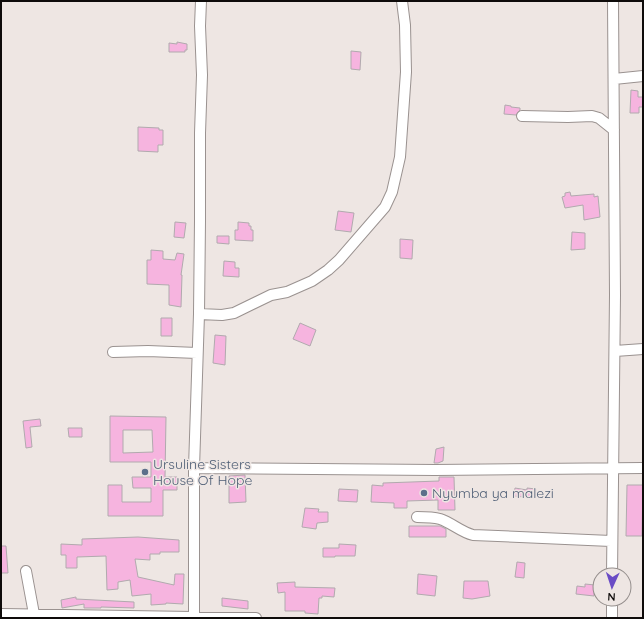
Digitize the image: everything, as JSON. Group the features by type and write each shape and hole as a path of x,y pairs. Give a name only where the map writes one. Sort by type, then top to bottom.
{"street":[{"path":"194,617 194,468 199,314 200,133 202,75 200,26 201,1"},
{"path":"199,314 222,315 234,313 271,295 287,292 312,281 339,260 385,207 392,192 400,157 406,72 406,25 402,1"},
{"path":"612,567 615,351 613,1"},
{"path":"614,79 643,76"},
{"path":"522,116 592,116 599,118 614,130"},
{"path":"615,351 643,349"},
{"path":"113,352 148,351 197,353"},
{"path":"194,468 435,470 643,468"},
{"path":"417,517 440,519 466,533 473,535 611,541"},
{"path":"26,571 34,614"},
{"path":"612,607 612,618"},
{"path":"1,614 256,618"}],"building":[{"path":"177,42 187,44 187,50 185,50 185,52 169,52 169,43 177,44"},
{"path":"351,51 361,52 360,70 351,69"},
{"path":"631,90 638,91 638,97 643,97 643,107 639,107 639,113 630,113"},
{"path":"505,105 520,108 520,110 516,115 504,114"},
{"path":"138,127 159,128 159,130 163,130 163,145 158,145 158,152 138,151"},
{"path":"570,192 571,196 594,194 594,197 598,196 600,217 584,220 583,205 565,208 562,197 565,196 565,193"},
{"path":"338,211 354,213 351,232 335,230"},
{"path":"175,222 186,223 184,238 174,237"},
{"path":"238,222 249,223 251,230 253,230 253,241 235,240 235,230 238,230"},
{"path":"572,232 585,233 585,249 571,250"},
{"path":"217,236 229,236 229,244 217,243"},
{"path":"400,239 413,240 412,259 400,258"},
{"path":"151,250 163,251 163,259 175,260 177,253 184,254 181,275 181,307 169,305 169,285 147,284 147,260 151,260"},
{"path":"224,261 235,262 235,268 239,268 239,277 223,276"},
{"path":"161,318 172,318 172,336 161,336"},
{"path":"300,323 316,330 310,346 293,339"},
{"path":"215,335 226,336 225,365 213,363"},
{"path":"110,416 166,417 165,477 177,477 177,490 163,490 163,516 108,516 108,485 122,485 122,502 151,502 151,488 133,488 132,477 151,477 151,462 110,462","holes":["123,430 152,430 153,452 123,453"]},
{"path":"40,419 41,426 30,427 32,447 26,448 23,421"},
{"path":"68,428 82,428 82,437 69,437"},
{"path":"444,447 443,461 434,463 436,449"},
{"path":"245,475 246,502 229,503 229,476"},
{"name":"Nyumba ya malezi","path":"439,477 454,477 455,510 438,510 438,500 407,501 407,508 394,508 394,503 371,502 372,485 383,486 383,483 439,481"},
{"path":"627,485 643,485 642,536 626,536"},
{"path":"515,488 527,490 527,488 536,489 535,498 514,496"},
{"path":"339,489 358,490 357,502 338,501"},
{"path":"305,508 319,509 318,512 328,512 328,522 317,523 316,529 302,527"},
{"path":"409,526 440,526 446,529 446,537 409,537"},
{"path":"138,537 179,540 179,552 160,552 160,554 150,554 150,560 135,559 138,577 174,585 175,574 184,574 183,604 166,603 151,605 151,594 132,596 130,580 118,582 118,589 107,590 106,556 77,557 77,568 66,568 66,555 61,555 61,544 82,545 82,539"},
{"path":"339,544 356,545 355,556 323,557 323,548 339,548"},
{"path":"1,546 6,546 8,573 1,573"},
{"path":"517,562 525,563 524,578 515,577"},
{"path":"418,574 437,576 435,596 417,594"},
{"path":"464,581 488,581 490,596 472,599 463,598"},
{"path":"295,582 295,587 335,588 334,597 322,596 322,598 319,598 318,614 305,613 305,611 285,611 285,592 278,593 277,583"},
{"path":"585,584 592,585 592,596 576,594 577,586 585,587"},
{"path":"76,597 76,599 134,602 134,608 84,608 84,604 62,608 61,600"},
{"path":"222,598 248,601 248,609 222,606"}],"place":[{"name":"Ursuline Sisters House Of Hope","path":"145,472"},
{"name":"Nyumba ya malezi","path":"424,493"}]}
